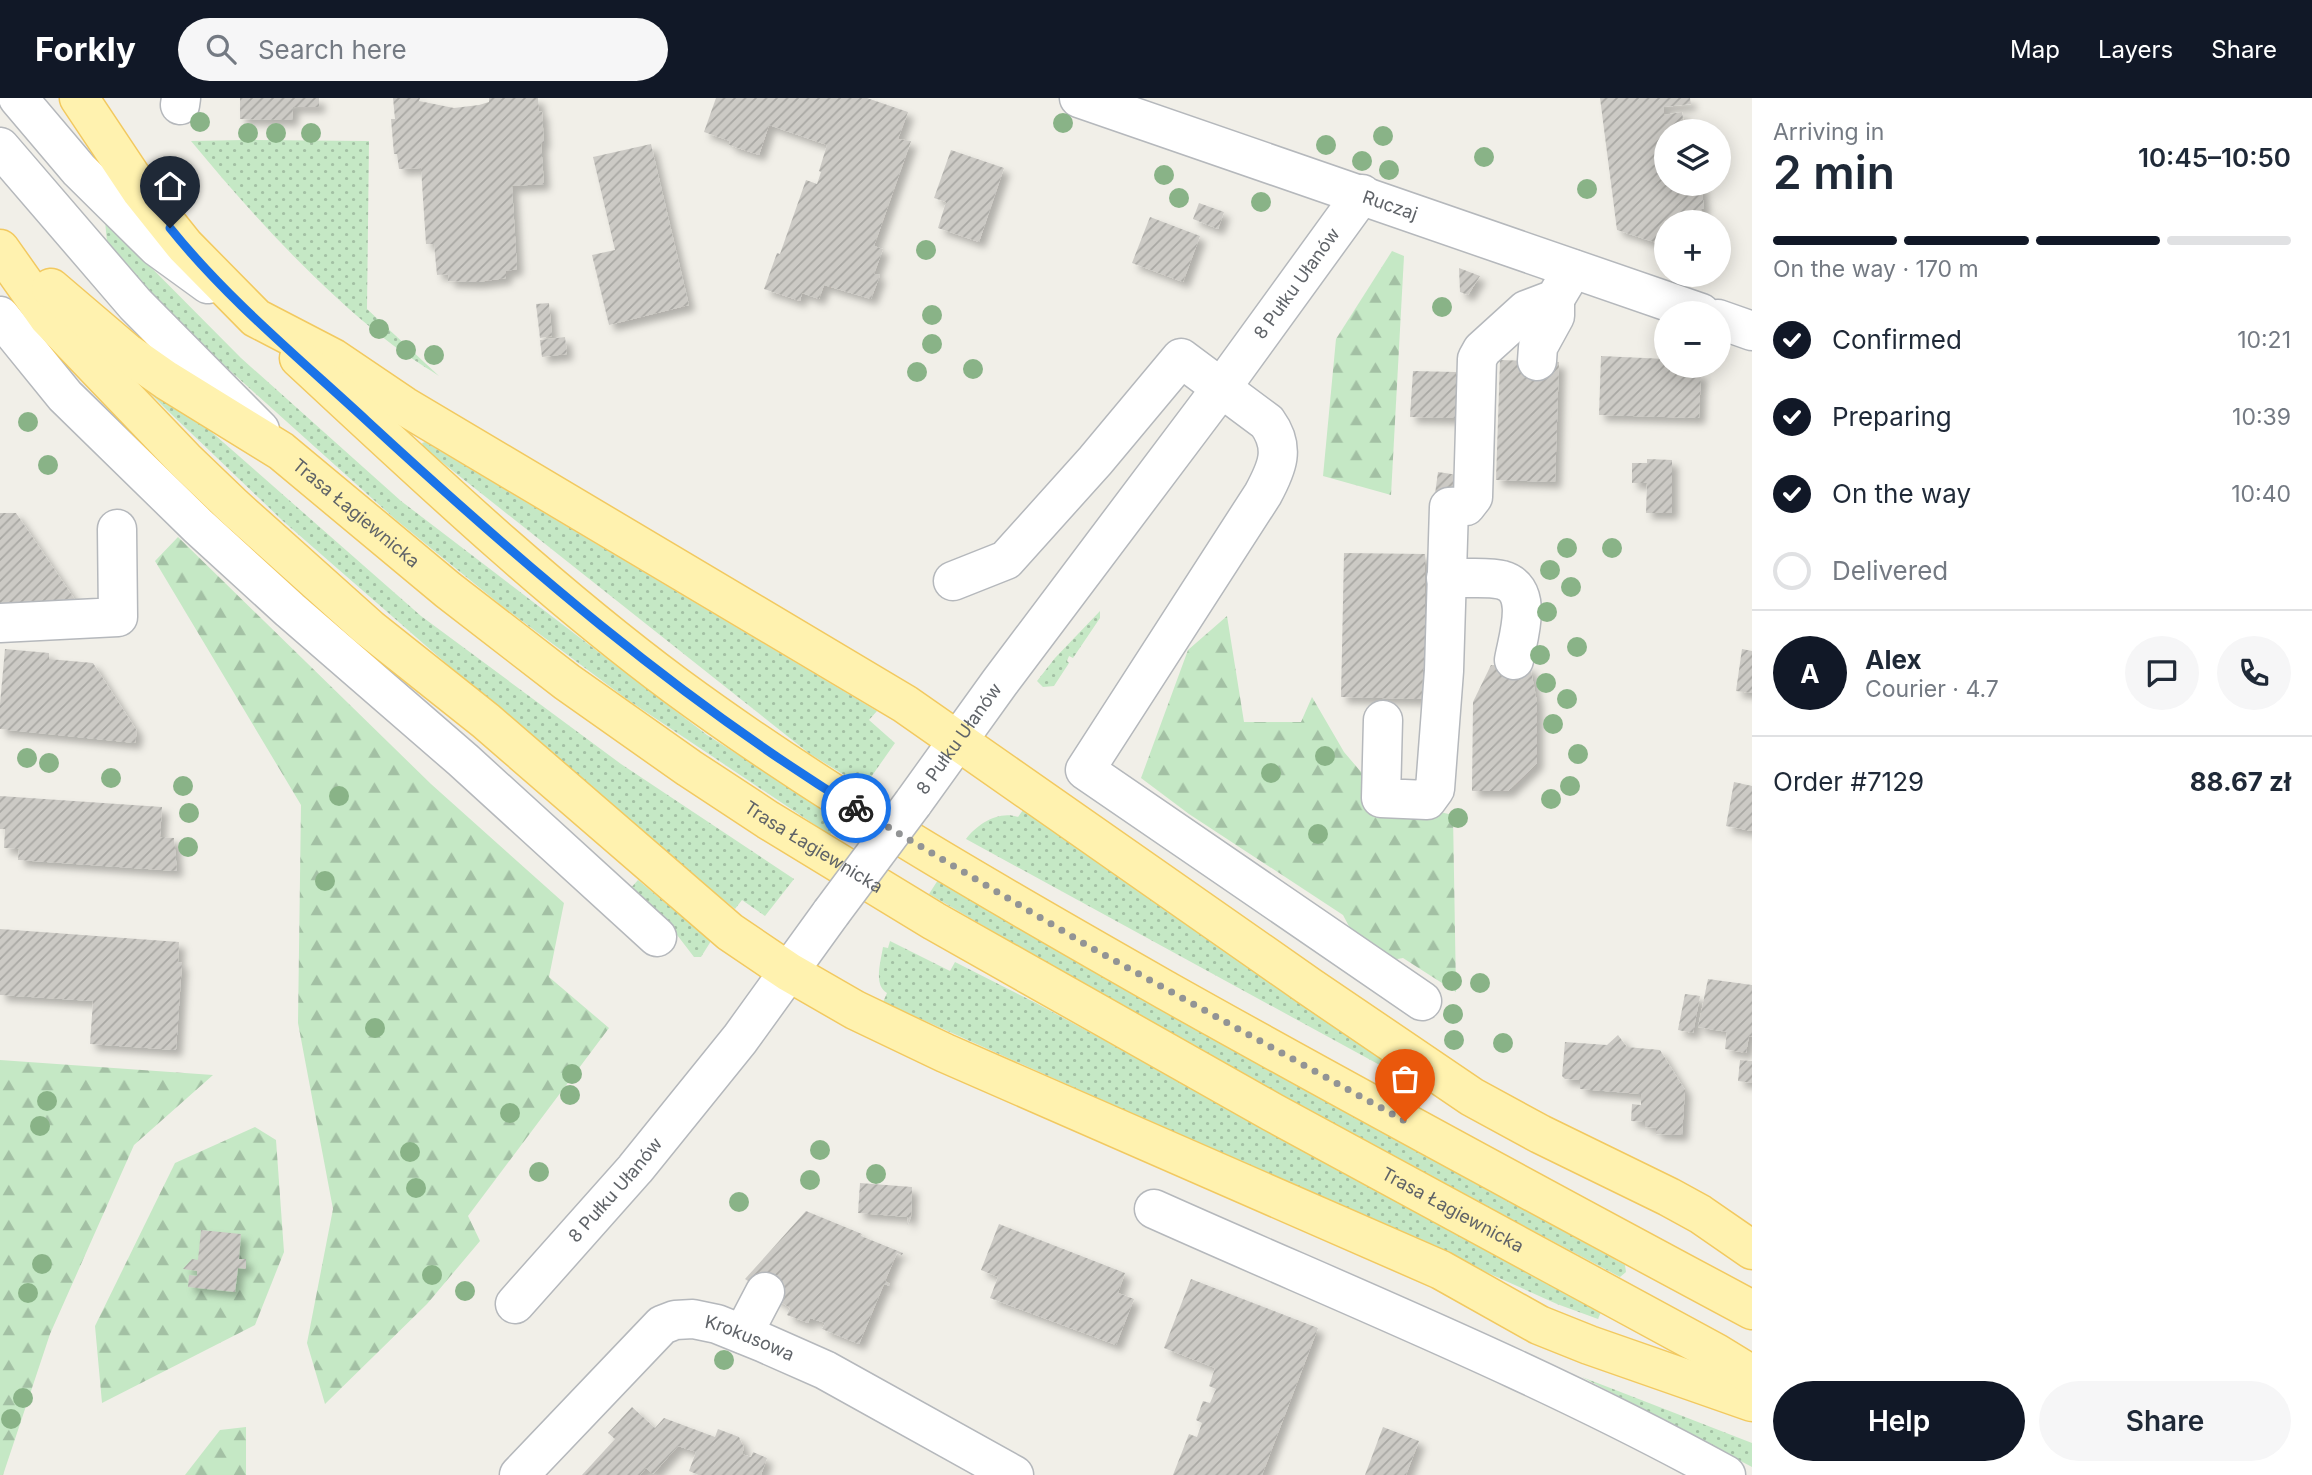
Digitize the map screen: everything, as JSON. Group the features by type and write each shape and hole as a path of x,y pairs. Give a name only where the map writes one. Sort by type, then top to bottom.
{"main road":[{"path":"79,98 141,191 184,246 256,318 461,507 598,624 684,691 831,792 967,876 1159,986 1752,1310"},
{"path":"0,247 126,352 281,451"},
{"path":"0,247 48,317 184,460 234,507 369,628 486,721 730,932 789,972 855,1010 945,1054 1441,1270 1539,1325 1752,1402"},
{"path":"256,318 333,358 404,406 848,670 959,741 1472,1097 1539,1134 1669,1196 1700,1214 1752,1251"},
{"name":"Trasa Łagiewnicka","path":"281,451 448,590 567,682 688,768 768,820 934,921 1211,1078 1752,1375"}],"street":[{"path":"18,98 79,170 157,247 256,318"},
{"name":"Ruczaj","path":"1079,98 1362,194 1564,284 1654,303"},
{"name":"Trasa Łagiewnicka","path":"0,148 135,304 281,451"},
{"name":"8 Pułku Ułanów","path":"515,1304 635,1169 740,1039 1000,682 1222,387 1362,194"},
{"path":"1537,361 1538,347 1555,316 1564,284"},
{"path":"1382,720 1381,797 1427,800 1435,789 1444,671 1449,507 1466,506 1473,497 1477,359 1482,350 1526,310 1564,284"},
{"path":"0,316 65,396 198,526 463,760 657,937"},
{"path":"1731,324 1752,331"},
{"path":"953,581 1006,560 1095,461 1181,358 1267,422 1278,444 1275,473 1085,770 1422,1001"},
{"path":"0,623 118,617 117,529"},
{"path":"1446,578 1503,580 1516,587 1522,600 1522,614 1514,660"},
{"path":"1154,1209 1514,1368 1650,1433 1726,1475"},
{"path":"743,1334 765,1292"},
{"name":"Krokusowa","path":"519,1475 662,1325 675,1320 693,1319 717,1324 743,1334 825,1370 1014,1475"}],"green space":[{"path":"191,141 369,141 367,309 439,376 391,344 333,294 259,220"},
{"path":"105,221 241,358 401,501 707,735 840,819 830,835 628,700 502,606 395,519 177,323 108,252"},
{"path":"1392,251 1404,256 1391,495 1323,476 1336,339"},
{"path":"154,390 191,414 421,616 621,764 794,879 765,916 742,900 735,909 448,665 283,521 152,395"},
{"path":"425,442 877,711 869,720 895,743 864,787 810,754 424,448 422,443"},
{"path":"178,537 431,784 564,903 549,977 609,1028 468,1216 480,1241 427,1304 325,1404 307,1343 333,1209 298,1023 301,805 155,561"},
{"path":"1100,611 1100,618 1073,658 1069,656 1069,663 1054,686 1043,687 1037,681"},
{"path":"1227,616 1244,722 1301,722 1312,697 1344,752 1384,799 1453,815 1456,992 1403,958 1369,964 1343,915 1189,814 1141,778 1188,650"},
{"path":"1023,810 1517,1140 966,839 976,828 989,820 1003,815 1018,817"},
{"path":"638,880 711,941 701,957 694,957 674,931 629,890"},
{"path":"938,880 1283,1077 1625,1265 1626,1272 1620,1277 1349,1133 1116,1003 929,894"},
{"path":"890,941 950,971 955,962 1036,1003 1601,1312 1598,1319 1557,1304 883,1002 887,993 880,984 880,966 883,947 888,948"},
{"path":"0,1060 213,1075 134,1145 50,1334 3,1475 0,1475"},
{"path":"255,1127 276,1140 284,1252 255,1325 102,1403 95,1326 175,1163"},
{"path":"1582,1377 1752,1443 1752,1467"},
{"path":"246,1427 246,1475 185,1475 220,1430"}],"building":[{"path":"240,98 319,98 319,107 293,107 292,120 240,119"},
{"path":"393,98 420,98 419,101 454,108 479,105 489,102 489,98 538,98 539,111 542,112 544,184 512,186 517,269 506,271 506,278 478,282 448,281 449,274 437,275 434,244 426,244 421,168 399,169 397,154 394,154 391,119 395,119"},
{"path":"716,98 867,98 908,112 898,139 911,141 874,246 883,249 874,274 880,275 871,299 824,285 819,299 802,293 800,301 764,289 777,253 780,254 806,180 817,184 827,145 769,125 759,155 729,145 730,141 704,132"},
{"path":"1600,98 1690,98 1691,104 1664,107 1664,115 1682,112 1683,119 1654,119 1654,196 1702,196 1704,208 1654,210 1654,242 1617,230"},
{"path":"651,144 689,305 609,325 592,255 615,250 593,157"},
{"path":"951,150 1004,168 979,242 938,228 946,202 934,198"},
{"path":"1199,203 1224,212 1218,229 1193,219"},
{"path":"1150,217 1200,236 1183,282 1132,263"},
{"path":"1459,268 1480,276 1468,295 1460,292"},
{"path":"549,303 552,336 540,338 536,304"},
{"path":"565,337 567,354 542,357 540,340"},
{"path":"1601,356 1654,358 1654,378 1701,378 1699,418 1599,415"},
{"path":"1500,360 1559,362 1555,482 1496,480"},
{"path":"1413,371 1456,372 1456,418 1410,417"},
{"path":"1647,459 1672,460 1672,513 1646,513 1647,483 1632,483 1632,463 1647,463"},
{"path":"1438,472 1458,475 1456,497 1435,494"},
{"path":"0,513 16,513 80,607 0,610"},
{"path":"1344,553 1425,554 1425,621 1431,621 1430,654 1423,670 1422,699 1341,697"},
{"path":"5,649 49,653 49,659 93,663 137,731 135,743 0,729"},
{"path":"1742,649 1752,651 1752,693 1736,691"},
{"path":"1491,665 1530,666 1537,702 1537,763 1508,791 1472,791 1473,702"},
{"path":"1734,782 1752,786 1752,831 1726,826"},
{"path":"0,796 162,807 160,837 174,838 177,871 18,860 19,849 4,848 5,829 0,829"},
{"path":"0,929 179,942 178,962 182,963 176,1050 90,1044 93,1001 0,995"},
{"path":"1708,979 1752,985 1752,1037 1749,1036 1746,1053 1725,1049 1727,1032 1698,1027"},
{"path":"1685,994 1700,996 1693,1033 1678,1030"},
{"path":"1618,1035 1627,1047 1660,1050 1685,1090 1682,1135 1656,1134 1656,1128 1645,1127 1645,1122 1631,1121 1632,1104 1641,1105 1641,1094 1580,1089 1580,1080 1565,1079 1562,1076 1565,1042 1607,1045"},
{"path":"1740,1060 1752,1061 1752,1083 1738,1081"},
{"path":"860,1183 912,1187 911,1217 907,1226 908,1217 858,1213"},
{"path":"806,1211 903,1253 897,1253 885,1281 890,1286 884,1284 859,1344 822,1329 825,1323 810,1318 808,1323 787,1315 790,1308 745,1279"},
{"path":"999,1224 1125,1273 1118,1293 1134,1299 1116,1345 990,1298 998,1277 981,1270"},
{"path":"201,1230 241,1234 239,1259 246,1259 246,1269 238,1268 235,1292 188,1287 189,1275 197,1276 197,1271 183,1269 192,1259 198,1260"},
{"path":"1191,1279 1318,1328 1262,1475 1173,1475 1189,1434 1197,1437 1202,1423 1196,1420 1203,1401 1210,1403 1216,1389 1209,1386 1215,1368 1164,1348"},
{"path":"632,1407 655,1428 664,1418 715,1437 718,1429 739,1437 744,1448 742,1454 751,1457 753,1452 767,1458 761,1475 699,1475 689,1471 696,1452 678,1446 653,1474 646,1468 640,1475 582,1475 615,1439 608,1433"},
{"path":"1383,1427 1419,1441 1406,1475 1365,1475"}],"way so far":[{"path":"856,808 1090,947 1405,1121"}],"route":[{"path":"170,228 184,246 256,318 461,507 528,565 674,684 856,808"}]}
